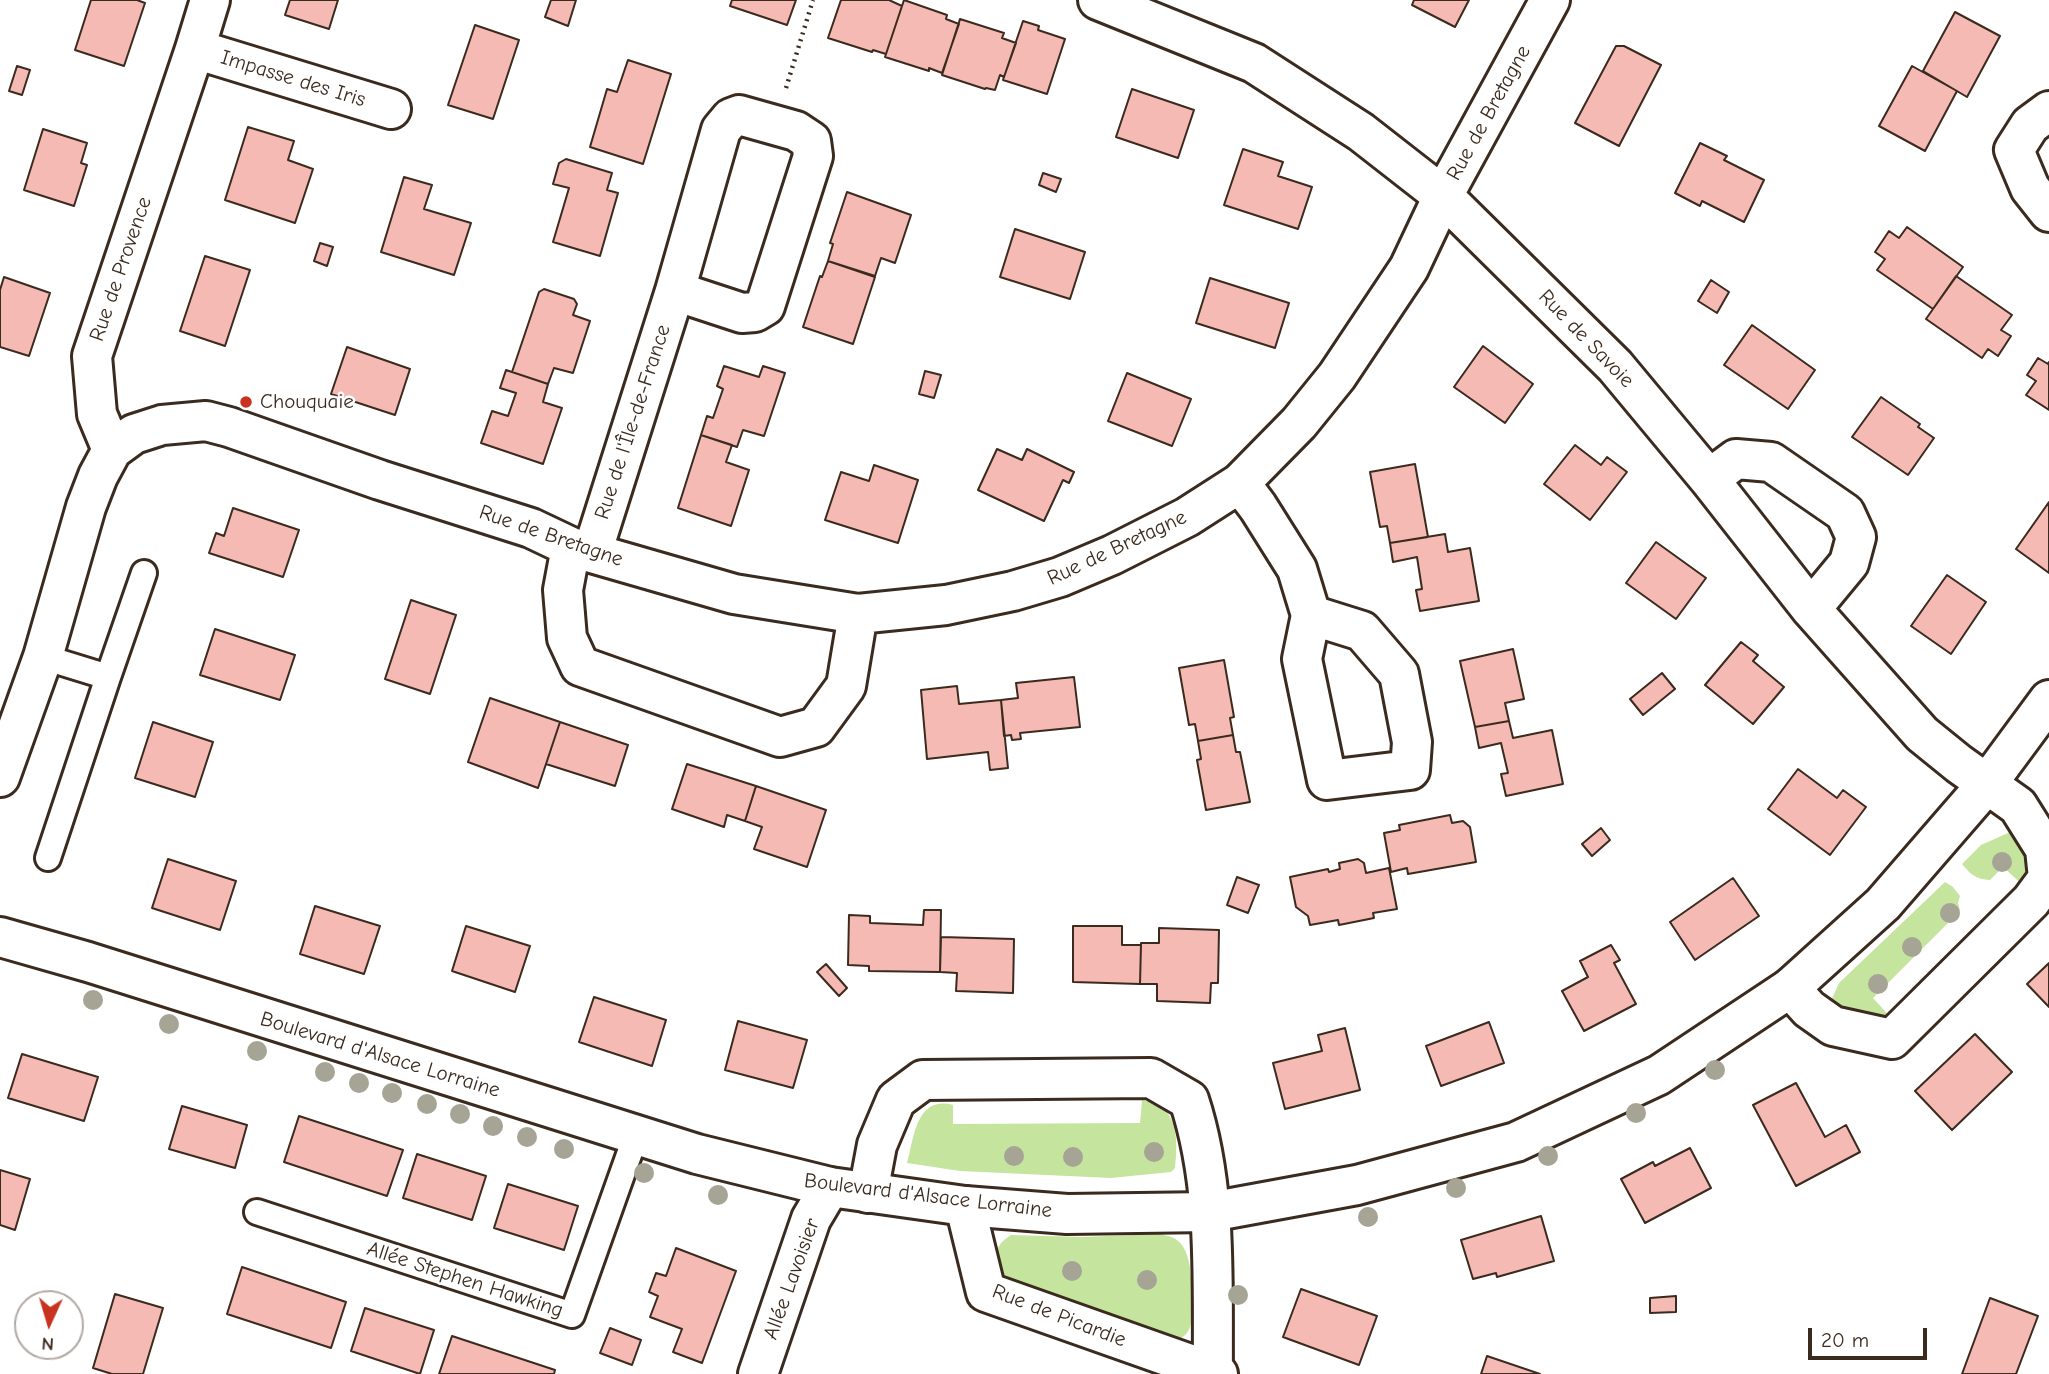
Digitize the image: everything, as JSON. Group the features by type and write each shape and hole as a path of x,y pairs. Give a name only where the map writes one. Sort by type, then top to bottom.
{"street":[{"name":"Rue de Provence","path":"113,450 97,414 92,356 210,0"},
{"name":"Rue de Savoie","path":"1098,0 1254,63 1362,132 1443,196 1615,366 1709,479 1811,609 1922,734 2018,806 2045,849 2048,878 2031,901 1892,1039 1833,1026 1809,1009 1790,988"},
{"name":"Rue de Bretagne","path":"113,450 134,434 162,425 206,421 531,528 581,550 734,594 858,614 946,604 1013,591 1060,578 1187,517 1240,483 1299,423 1337,376 1409,268 1443,196 1550,0"},
{"name":"Impasse des Iris","path":"195,49 391,110"},
{"path":"2049,111 2030,125 2014,150 2029,188 2049,212"},
{"name":"Rue de l'Île-de-France","path":"674,291 742,313 755,312 765,306 813,156 811,141 796,131 739,115 731,118 721,130 674,291 581,550 564,590 568,638 580,666 780,737 816,727 846,686 858,614"},
{"path":"0,774 43,657 86,507 98,476 113,450"},
{"path":"1709,479 1736,459 1771,462 1845,513 1856,537 1849,562 1811,609"},
{"path":"1240,483 1297,569 1311,615"},
{"name":"Boulevard d'Alsace Lorraine","path":"0,937 697,1154 830,1187 965,1206 1067,1214 1210,1212 1357,1185 1516,1142 1659,1075 1790,988 1883,904 1987,784 2049,700"},
{"name":"Rue de Picardie","path":"868,1193 877,1145 896,1100 923,1080 1151,1078 1189,1100 1199,1129 1210,1212 1215,1373 986,1292 965,1206"},
{"name":"Allée Lavoisier","path":"758,1374 811,1219 830,1187"}],"lane":[{"path":"48,858 144,573"},
{"path":"43,657 108,677"},
{"name":"Allée Stephen Hawking","path":"257,1212 572,1315 636,1135"}],"path":[{"path":"775,126 813,0"}],"green space":[{"path":"2017,829 2032,854 2026,888 2003,867 1990,880 1974,876 1962,864 1981,845"},
{"path":"1945,882 1960,896 1960,911 1873,998 1893,1020 1864,1024 1830,1003 1839,983"},
{"path":"1142,1100 1163,1108 1172,1121 1176,1136 1176,1153 1175,1168 1171,1172 1111,1178 960,1171 907,1163 919,1121 931,1106 953,1105 953,1124 1140,1123"},
{"path":"1161,1234 1175,1239 1183,1247 1190,1266 1191,1323 1186,1334 1174,1341 1004,1280 997,1267 997,1250 1011,1235 1082,1237"}],"building":[{"path":"91,0 137,0 145,3 124,66 75,50"},
{"path":"290,0 338,0 329,29 285,15"},
{"path":"551,0 576,0 568,26 545,17"},
{"path":"732,0 796,0 787,25 730,6"},
{"path":"841,0 889,0 902,6 886,54 828,38"},
{"path":"904,0 947,15 946,19 959,24 942,73 885,57"},
{"path":"1414,0 1469,0 1455,27 1412,5"},
{"path":"1955,12 2000,36 1967,97 1923,71"},
{"path":"960,19 1004,33 1002,38 1016,43 1004,77 1000,75 995,90 942,75"},
{"path":"1023,21 1039,26 1038,30 1065,39 1047,94 1003,80"},
{"path":"475,25 519,40 493,119 448,105"},
{"path":"1616,46 1624,46 1661,65 1619,146 1575,123"},
{"path":"628,60 671,74 643,164 590,147 607,89 617,92"},
{"path":"17,66 30,70 22,95 9,91"},
{"path":"1912,66 1957,91 1925,151 1879,126"},
{"path":"1132,89 1194,110 1178,158 1116,137"},
{"path":"248,127 294,141 288,160 313,169 295,223 225,200"},
{"path":"43,129 87,143 81,163 87,165 74,206 24,190"},
{"path":"1700,143 1727,156 1724,160 1764,180 1744,222 1702,201 1700,206 1675,193"},
{"path":"1243,149 1283,162 1278,176 1312,187 1298,229 1224,205"},
{"path":"566,159 612,173 607,190 618,193 600,256 553,242 569,188 553,184 559,163"},
{"path":"1043,173 1061,179 1056,192 1039,185"},
{"path":"404,177 432,185 424,209 471,223 454,275 381,252"},
{"path":"847,192 911,215 895,263 881,258 875,276 828,261 833,244 830,243"},
{"path":"1907,227 1963,267 1933,309 1877,270 1885,259 1875,252 1889,231 1899,238"},
{"path":"1015,229 1085,252 1070,299 1000,277"},
{"path":"320,243 333,247 327,266 314,261"},
{"path":"205,256 250,270 225,346 180,331"},
{"path":"828,261 875,277 853,344 803,327 820,276 822,277"},
{"path":"1956,276 2012,315 2001,330 2011,336 1998,356 1988,349 1982,358 1926,319"},
{"path":"4,277 50,293 29,356 0,347 0,290"},
{"path":"1210,278 1289,303 1275,348 1196,323"},
{"path":"1711,280 1729,292 1717,313 1698,301"},
{"path":"544,289 574,299 577,304 573,315 590,321 573,373 554,368 548,384 512,372 539,292"},
{"path":"1752,325 1815,370 1788,409 1724,365"},
{"path":"1483,346 1533,384 1505,423 1454,387"},
{"path":"347,347 410,369 395,415 331,394"},
{"path":"2038,358 2048,364 2049,362 2049,410 2026,395 2036,381 2027,375"},
{"path":"724,366 759,377 763,366 785,373 764,436 743,430 737,447 701,435 707,416 713,418 723,389 717,386"},
{"path":"506,370 548,384 543,402 562,408 543,464 481,443 492,411 508,416 516,393 500,388"},
{"path":"925,371 941,375 934,398 919,394"},
{"path":"1127,373 1191,399 1172,446 1108,421"},
{"path":"1881,397 1920,424 1918,427 1934,438 1908,475 1852,437"},
{"path":"701,435 732,445 726,462 749,470 731,526 678,508"},
{"path":"1575,445 1601,465 1607,457 1627,472 1590,520 1544,484"},
{"path":"997,449 1022,460 1027,449 1074,472 1069,483 1063,480 1044,521 978,490"},
{"path":"1415,464 1428,537 1390,543 1387,526 1380,527 1370,472"},
{"path":"874,465 918,480 898,543 825,520 841,472 869,481"},
{"path":"2049,502 2049,573 2016,549"},
{"path":"233,508 299,530 283,577 209,553 216,533 224,536"},
{"path":"1445,534 1448,552 1470,548 1479,601 1420,611 1416,590 1422,589 1417,557 1393,562 1390,543"},
{"path":"1656,542 1706,578 1676,619 1626,583"},
{"path":"1947,575 1986,602 1951,654 1911,626"},
{"path":"411,600 456,615 430,694 385,679"},
{"path":"215,629 295,655 280,700 200,675"},
{"path":"1741,642 1758,655 1753,661 1784,687 1753,724 1705,685"},
{"path":"1513,649 1524,699 1505,703 1509,721 1475,727 1460,661"},
{"path":"1224,660 1234,717 1230,718 1233,735 1198,741 1195,724 1189,725 1179,668"},
{"path":"1662,673 1675,689 1643,715 1630,699"},
{"path":"1074,677 1080,727 1020,733 1021,739 1012,740 1011,735 1004,736 1001,700 1018,698 1016,683"},
{"path":"957,686 959,704 1001,700 1008,768 990,770 988,752 927,759 921,690"},
{"path":"490,698 560,722 538,788 468,762"},
{"path":"1509,721 1513,738 1552,730 1563,784 1506,796 1501,774 1508,773 1501,743 1479,748 1475,727"},
{"path":"153,722 213,742 195,797 135,778"},
{"path":"560,722 628,745 615,786 546,764"},
{"path":"1233,735 1236,752 1240,752 1250,802 1206,810 1197,760 1201,759 1198,741"},
{"path":"687,764 756,786 745,821 727,815 724,827 672,809"},
{"path":"1798,769 1837,798 1843,790 1866,807 1830,855 1768,809"},
{"path":"756,786 826,810 807,867 754,849 762,827 745,821"},
{"path":"1450,815 1452,823 1463,821 1470,827 1476,862 1408,874 1407,868 1391,872 1384,833 1400,830 1399,825"},
{"path":"1601,828 1610,840 1592,856 1582,844"},
{"path":"168,859 236,881 220,930 152,908"},
{"path":"1358,859 1364,863 1366,873 1389,868 1397,909 1373,913 1374,918 1339,925 1338,920 1310,925 1308,916 1296,907 1290,877 1328,869 1329,872 1340,869 1339,863"},
{"path":"1237,877 1259,885 1248,913 1227,905"},
{"path":"1733,878 1759,916 1695,960 1670,922"},
{"path":"315,906 380,926 364,974 300,954"},
{"path":"924,910 941,910 940,972 869,971 869,966 848,965 849,915 870,916 870,923 923,925"},
{"path":"466,926 530,946 515,992 452,971"},
{"path":"1073,926 1122,926 1122,945 1141,945 1140,984 1073,982"},
{"path":"1159,928 1219,930 1218,983 1211,983 1210,1003 1157,1001 1157,984 1140,984 1141,943 1159,943"},
{"path":"941,937 1014,939 1013,993 956,991 957,973 940,972"},
{"path":"1611,945 1620,960 1614,963 1636,1004 1584,1031 1562,991 1588,977 1580,961"},
{"path":"2049,963 2049,1007 2027,984"},
{"path":"826,964 847,988 839,996 817,972"},
{"path":"594,997 666,1020 652,1066 579,1042"},
{"path":"738,1021 807,1040 793,1088 725,1070"},
{"path":"1489,1022 1504,1063 1441,1086 1426,1046"},
{"path":"1345,1028 1360,1090 1285,1109 1273,1063 1322,1051 1318,1035"},
{"path":"1975,1034 2012,1072 1952,1130 1915,1091"},
{"path":"22,1054 98,1077 84,1121 8,1098"},
{"path":"1796,1083 1825,1137 1846,1125 1860,1152 1796,1186 1753,1105"},
{"path":"182,1106 247,1125 235,1168 169,1149"},
{"path":"299,1116 403,1150 387,1196 284,1162"},
{"path":"1690,1148 1711,1188 1645,1223 1621,1179 1653,1162 1655,1166"},
{"path":"417,1154 486,1176 472,1220 403,1198"},
{"path":"0,1170 30,1179 15,1230 0,1225"},
{"path":"508,1184 578,1206 564,1250 494,1228"},
{"path":"1541,1216 1554,1261 1497,1277 1496,1273 1473,1279 1461,1240"},
{"path":"676,1248 736,1271 702,1363 673,1352 682,1329 650,1317 658,1296 649,1292 656,1273 666,1276"},
{"path":"242,1267 346,1302 331,1348 227,1314"},
{"path":"1301,1289 1377,1316 1359,1365 1283,1337"},
{"path":"115,1294 163,1308 143,1374 112,1374 93,1368"},
{"path":"1676,1296 1676,1312 1650,1313 1650,1298"},
{"path":"1990,1298 2038,1316 2016,1374 1962,1374"},
{"path":"365,1308 434,1330 420,1374 351,1351"},
{"path":"610,1328 641,1340 632,1365 600,1353"},
{"path":"452,1336 555,1370 554,1374 439,1374"},
{"path":"1487,1356 1540,1374 1481,1374"}],"place":[{"name":"Chouquaie","path":"246,402"}]}
